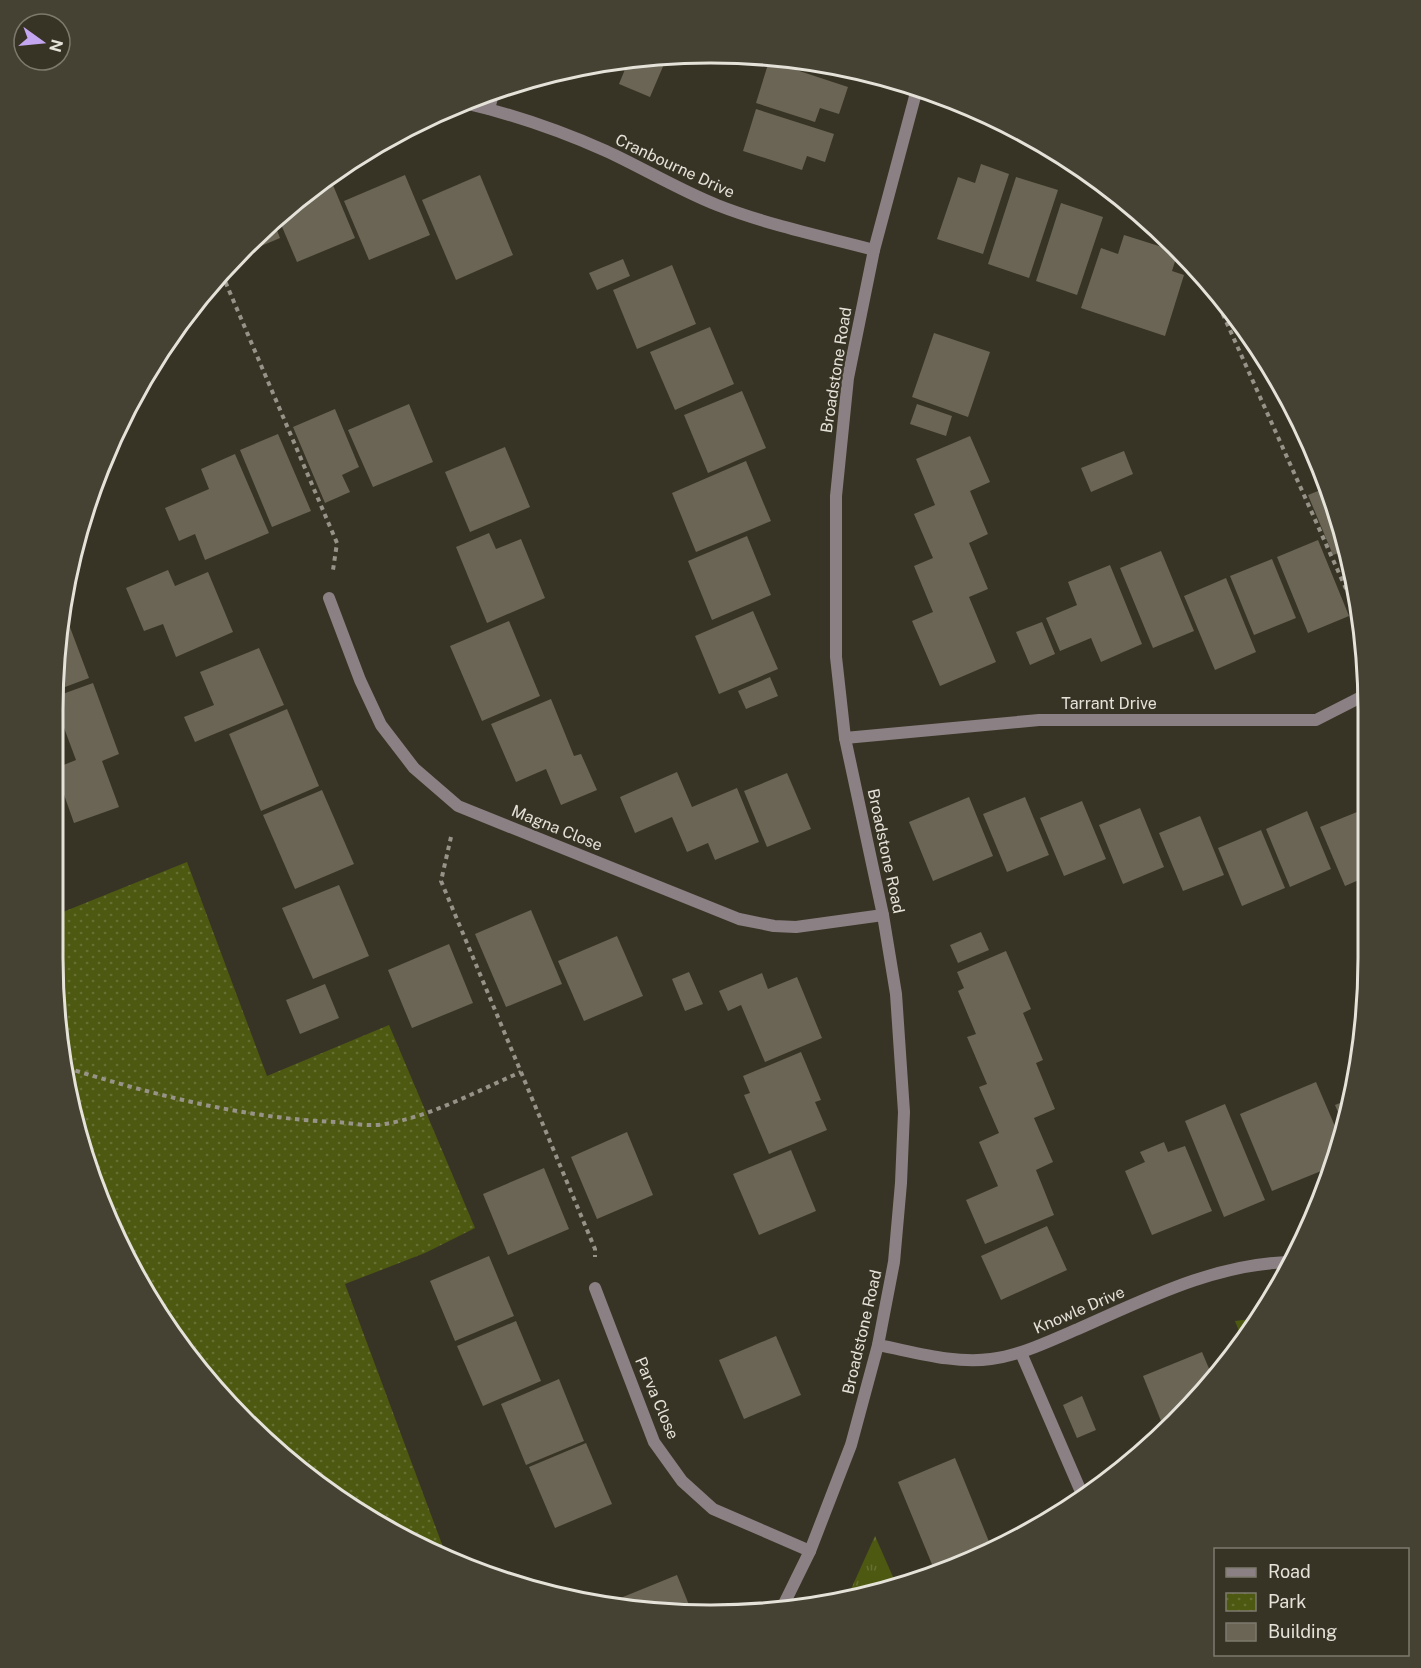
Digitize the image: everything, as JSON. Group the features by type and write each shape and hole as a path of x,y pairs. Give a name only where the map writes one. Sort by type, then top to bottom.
{"street":[{"name":"Broadstone Road","path":"786,1600 810,1551 851,1445 878,1345 894,1262 901,1183 904,1112 896,994 884,915 845,738 836,657 836,496 848,378 874,250 915,96"},
{"path":"489,109 491,101"},
{"name":"Cranbourne Drive","path":"478,106 543,127 605,151 714,204 759,221 874,250"},
{"name":"Magna Close","path":"329,598 360,680 381,724 414,768 458,806 740,919 774,926 796,927 884,915"},
{"name":"Tarrant Drive","path":"845,738 1039,720 1316,720 1358,699"},
{"name":"Knowle Drive","path":"878,1345 959,1360 990,1359 1021,1353 1186,1282 1225,1270 1281,1262"},
{"name":"Parva Close","path":"595,1288 654,1442 682,1481 713,1509 810,1551"},
{"path":"1021,1353 1081,1488"}],"path":[{"path":"226,282 337,543 329,598"},
{"path":"1224,316 1347,591"},
{"path":"458,806 441,881 595,1249 595,1288"},
{"path":"73,1070 150,1093 255,1115 382,1125 419,1116 521,1072"}],"green space":[{"path":"187,862 267,1076 389,1025 475,1228 425,1253 345,1284 443,1547 387,1518 351,1496 284,1444 253,1415 197,1352 150,1281 112,1205 97,1166 75,1084 64,1000 63,912"},
{"path":"1247,1320 1239,1331 1235,1321"},
{"path":"875,1536 894,1578 851,1590"}],"building":[{"path":"664,64 650,97 619,84 625,69"},
{"path":"768,66 792,69 848,87 839,114 820,108 815,122 756,103"},
{"path":"756,109 834,134 825,162 807,156 802,170 743,151"},
{"path":"981,164 1009,174 983,254 937,239 958,177 975,183"},
{"path":"405,175 430,235 369,260 344,201"},
{"path":"480,175 513,255 456,280 422,200"},
{"path":"1016,177 1058,190 1029,278 988,264"},
{"path":"333,185 355,238 297,262 282,226"},
{"path":"1061,203 1103,217 1077,295 1036,281"},
{"path":"277,230 280,238 260,247"},
{"path":"1124,235 1161,247 1175,261 1172,271 1184,275 1165,336 1081,308 1101,248 1118,254"},
{"path":"623,259 630,276 597,290 589,273"},
{"path":"672,265 696,324 637,349 613,290"},
{"path":"710,327 734,384 675,410 650,352"},
{"path":"934,333 990,352 968,417 912,397"},
{"path":"742,391 766,448 708,473 684,415"},
{"path":"409,404 433,462 373,487 348,430"},
{"path":"917,404 952,416 946,436 910,424"},
{"path":"335,409 359,467 342,475 350,492 325,503 293,427"},
{"path":"278,434 311,511 272,527 240,450"},
{"path":"970,436 990,482 970,491 988,534 969,543 988,589 969,597 996,662 940,686 912,621 933,612 914,566 933,558 914,514 935,505 916,459"},
{"path":"505,447 530,507 470,532 445,472"},
{"path":"1124,451 1133,474 1091,492 1081,468"},
{"path":"235,454 269,533 205,560 195,534 179,541 165,508 209,489 201,469"},
{"path":"746,461 771,521 696,552 672,493"},
{"path":"1320,490 1338,553 1333,555 1308,495"},
{"path":"489,533 496,549 521,539 545,598 487,623 456,547"},
{"path":"747,536 771,595 712,620 688,561"},
{"path":"1318,540 1349,616 1308,633 1277,557"},
{"path":"1161,551 1194,631 1153,648 1120,568"},
{"path":"1272,559 1296,618 1254,635 1230,576"},
{"path":"1110,565 1142,644 1101,662 1091,638 1060,651 1046,618 1077,605 1068,582"},
{"path":"168,570 175,586 208,572 233,632 176,657 163,624 144,631 126,588"},
{"path":"1226,578 1256,652 1215,670 1184,596"},
{"path":"753,611 778,669 719,694 695,636"},
{"path":"509,621 540,696 482,721 450,646"},
{"path":"1042,622 1055,654 1030,665 1016,632"},
{"path":"69,625 89,678 64,688"},
{"path":"259,648 284,705 195,742 184,717 214,705 200,672"},
{"path":"770,677 778,696 746,709 738,691"},
{"path":"93,683 119,754 102,761 119,807 74,823 63,792 63,765 76,760 63,725 63,694"},
{"path":"551,699 574,756 581,754 597,790 561,805 546,769 516,782 491,724"},
{"path":"287,709 319,786 261,811 229,734"},
{"path":"677,772 692,807 737,788 759,842 715,860 708,843 687,852 672,817 635,833 620,797"},
{"path":"787,773 811,829 767,847 744,791"},
{"path":"322,790 354,864 295,889 263,815"},
{"path":"969,797 993,856 933,881 909,822"},
{"path":"1025,797 1049,855 1007,872 983,814"},
{"path":"1082,801 1106,859 1064,876 1040,818"},
{"path":"1140,808 1164,867 1123,884 1099,825"},
{"path":"1307,811 1331,869 1290,887 1266,829"},
{"path":"1358,812 1358,880 1345,886 1320,827"},
{"path":"1200,816 1224,875 1183,891 1159,833"},
{"path":"1261,830 1285,888 1242,906 1218,848"},
{"path":"339,885 369,956 313,979 282,908"},
{"path":"531,910 562,984 506,1007 475,934"},
{"path":"981,932 989,950 958,963 950,945"},
{"path":"617,936 643,996 584,1021 558,961"},
{"path":"449,944 473,1003 412,1028 388,970"},
{"path":"1006,951 1031,1009 1023,1013 1043,1060 1036,1063 1055,1109 1034,1118 1053,1162 1036,1170 1054,1215 985,1244 966,1200 998,1186 979,1142 999,1133 979,1087 987,1084 967,1037 976,1034 958,991 964,988 957,972"},
{"path":"689,972 703,1004 685,1011 672,979"},
{"path":"762,973 768,989 797,977 822,1038 765,1062 741,1005 728,1011 719,991"},
{"path":"325,984 339,1018 300,1034 286,1000"},
{"path":"801,1052 821,1100 815,1102 827,1130 769,1154 744,1095 750,1093 743,1076"},
{"path":"1316,1082 1335,1127 1322,1171 1272,1191 1240,1114"},
{"path":"1342,1102 1339,1114 1335,1105"},
{"path":"1225,1104 1265,1200 1224,1217 1185,1121"},
{"path":"627,1132 653,1195 597,1219 571,1157"},
{"path":"1164,1142 1168,1152 1185,1146 1212,1211 1152,1235 1125,1171 1145,1162 1140,1152"},
{"path":"791,1150 816,1211 759,1235 733,1174"},
{"path":"544,1168 569,1229 508,1255 483,1194"},
{"path":"1047,1226 1067,1270 1001,1300 981,1256"},
{"path":"489,1256 514,1316 455,1341 430,1281"},
{"path":"516,1321 541,1381 483,1406 457,1346"},
{"path":"776,1336 801,1395 744,1419 719,1360"},
{"path":"1202,1352 1209,1369 1161,1421 1143,1376"},
{"path":"559,1379 584,1441 526,1465 501,1404"},
{"path":"1082,1396 1096,1430 1077,1438 1063,1405"},
{"path":"586,1443 612,1504 555,1528 529,1467"},
{"path":"955,1458 989,1542 933,1566 898,1482"},
{"path":"677,1575 689,1604 668,1604 620,1598"}]}
